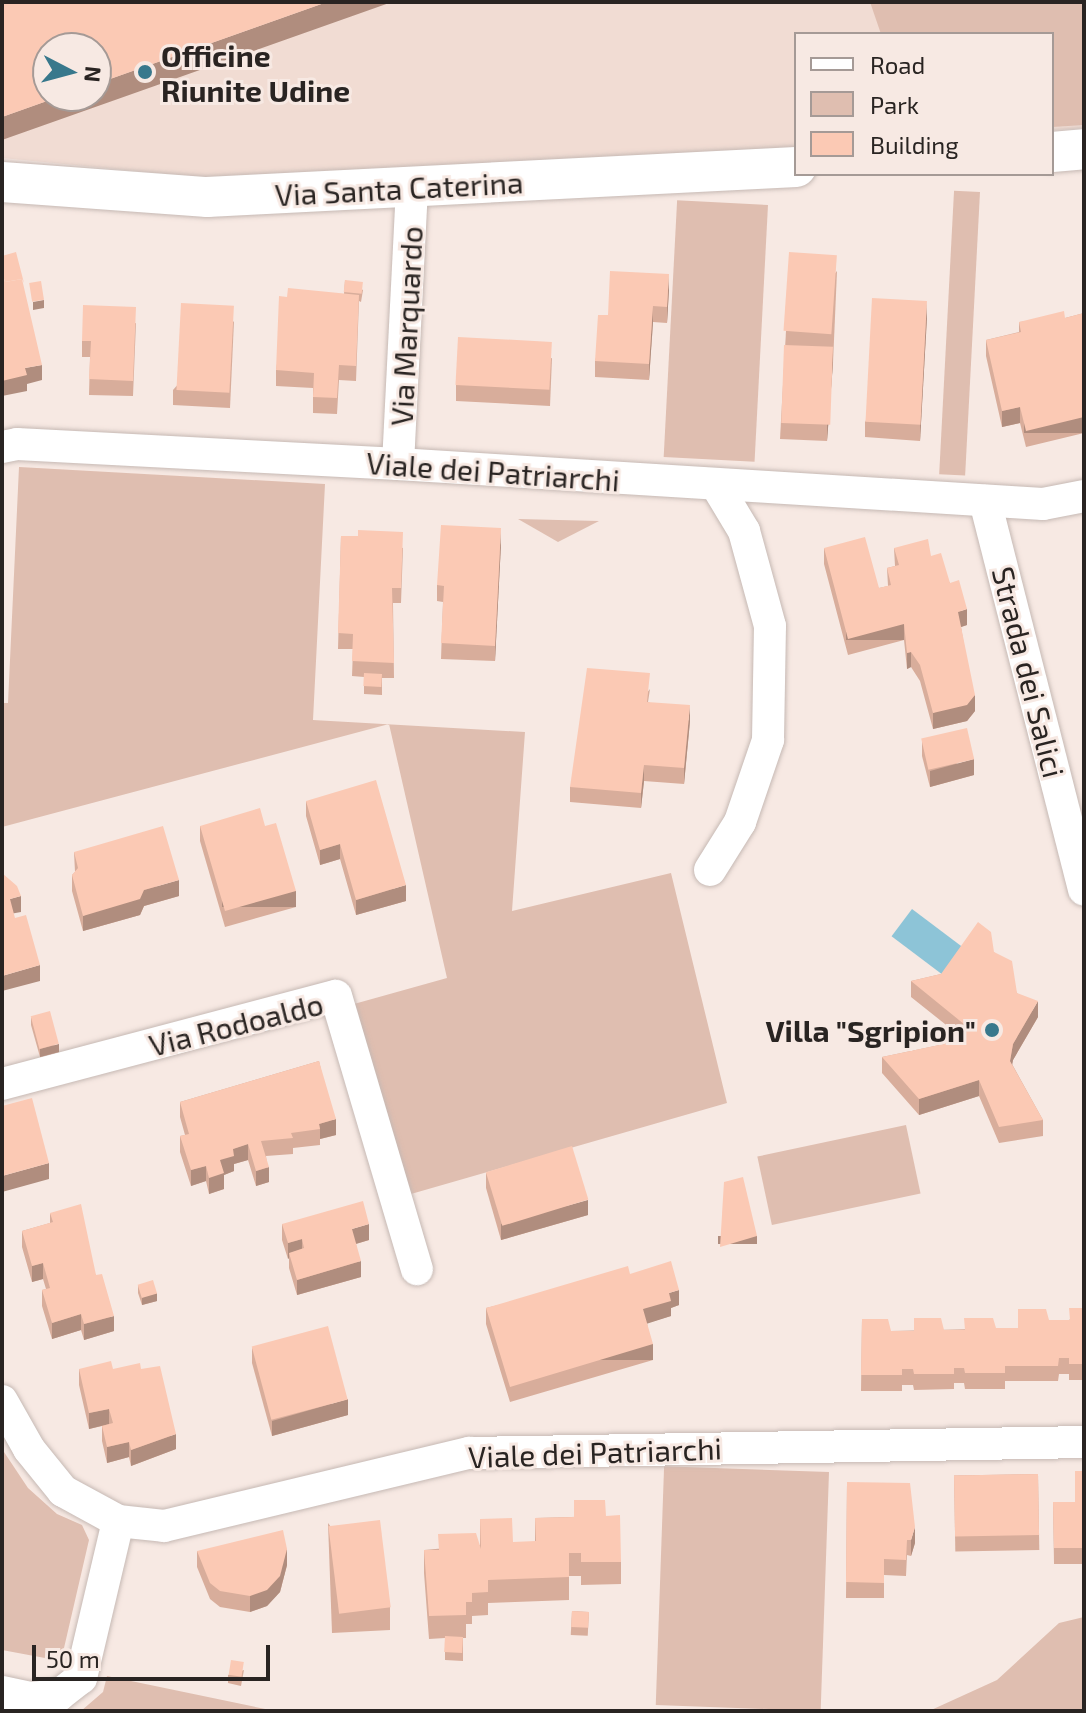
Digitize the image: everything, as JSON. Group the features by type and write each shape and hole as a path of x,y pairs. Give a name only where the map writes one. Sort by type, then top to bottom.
{"street":[{"path":"1054,152 1084,149"},
{"name":"Via Santa Caterina","path":"2,182 207,197 794,167"},
{"name":"Via Marquardo","path":"398,464 412,188"},
{"name":"Viale dei Patriarchi","path":"2,447 17,444 398,464 1043,504 1084,496"},
{"path":"710,870 740,822 768,740 766,613 744,531 717,486"},
{"name":"Strada dei Salici","path":"985,501 1078,836 1084,890"},
{"name":"Via Rodoaldo","path":"2,1084 336,996 417,1269"},
{"name":"Viale dei Patriarchi","path":"6,1419 63,1491 118,1521 164,1526 469,1453 1084,1442"},
{"path":"2,1692 31,1698 59,1695 81,1678 118,1521"}],"shaded area":[{"path":"2,2 1084,2 1084,128 1054,130 1054,32 794,32 794,149 199,177 2,158"}],"green space":[{"path":"870,2 1084,2 1084,125 1054,127 1054,32 880,32"},
{"path":"954,191 980,192 965,476 939,474"},
{"path":"677,200 768,205 755,462 664,457"},
{"path":"19,467 325,484 313,720 388,724 2,827 2,703 8,703"},
{"path":"518,519 599,521 558,542"},
{"path":"389,724 525,732 512,911 671,873 727,1103 411,1194 354,1004 447,978"},
{"path":"906,1125 921,1193 772,1225 757,1157"},
{"path":"2,1449 28,1488 57,1514 82,1525 89,1540 61,1661 2,1650"},
{"path":"664,1466 829,1472 821,1711 656,1705"},
{"path":"1084,1617 1084,1711 929,1711 997,1680 1059,1623"},
{"path":"107,1676 275,1711 81,1711 103,1692"}],"water":[{"path":"912,909 963,948 943,975 892,936"}],"building":[{"path":"2,2 327,2 112,78 112,32 32,32 32,106 2,117"},
{"path":"16,252 24,283 22,279 5,282 2,275 2,256"},
{"path":"789,252 837,255 831,334 783,331"},
{"path":"610,271 669,274 667,307 653,306 649,364 595,361 598,315 608,315"},
{"path":"2,275 5,282 22,279 42,365 25,368 27,375 2,381"},
{"path":"345,280 363,282 362,294 344,292"},
{"path":"41,281 44,300 32,302 29,283"},
{"path":"288,288 359,295 356,366 339,365 337,398 313,397 314,373 276,370 279,296 287,297"},
{"path":"872,298 927,301 920,425 866,422"},
{"path":"181,303 234,306 229,393 176,390"},
{"path":"83,305 136,307 133,381 89,379 91,341 82,341"},
{"path":"1064,311 1065,318 1084,313 1084,417 1026,431 1020,407 1002,411 986,340 1021,332 1019,322"},
{"path":"458,337 552,342 549,390 455,385"},
{"path":"784,345 833,347 830,425 781,423"},
{"path":"441,525 501,528 495,646 441,643 444,586 437,585"},
{"path":"358,530 403,532 401,588 392,588 394,663 352,661 353,634 338,633 341,536 358,536"},
{"path":"865,537 879,588 891,585 887,568 899,565 894,548 928,539 931,556 941,553 950,583 959,580 967,609 958,612 975,695 967,705 933,713 920,665 911,652 907,653 904,624 848,639 824,548"},
{"path":"587,668 650,673 647,702 690,705 684,768 644,765 641,793 570,787"},
{"path":"364,673 382,674 381,687 363,686"},
{"path":"967,728 974,759 928,770 921,739"},
{"path":"376,780 406,885 356,900 340,844 320,850 306,801"},
{"path":"260,808 265,826 276,823 296,891 225,911 200,826"},
{"path":"163,826 179,880 144,890 140,899 83,916 72,875 78,868 74,852"},
{"path":"2,873 17,886 21,896 10,899 15,918 26,915 40,965 2,976"},
{"name":"Villa \"Sgripion\"","path":"978,922 991,932 994,952 1012,961 1017,993 1038,1001 1013,1044 1010,1061 1043,1120 999,1127 979,1080 919,1099 882,1057 949,1043 970,1029 911,981 941,974"},
{"path":"50,1011 59,1044 39,1049 31,1016"},
{"path":"319,1061 336,1119 319,1124 320,1129 291,1133 293,1138 261,1141 269,1167 256,1171 248,1144 233,1149 234,1156 220,1160 224,1173 209,1178 206,1166 191,1170 180,1136 189,1134 180,1102"},
{"path":"32,1098 49,1163 2,1176 2,1106"},
{"path":"572,1146 588,1200 502,1226 486,1172"},
{"path":"743,1177 757,1236 720,1247 724,1182"},
{"path":"363,1201 369,1224 352,1229 361,1261 297,1280 289,1253 304,1248 302,1239 288,1243 282,1224"},
{"path":"81,1204 96,1275 102,1274 114,1316 84,1324 81,1314 52,1323 42,1290 50,1288 43,1263 32,1266 22,1231 53,1222 50,1213"},
{"path":"671,1261 679,1290 669,1293 671,1301 643,1309 653,1344 510,1387 486,1308 628,1266 630,1274"},
{"path":"153,1280 157,1293 142,1298 138,1285"},
{"path":"1069,1308 1084,1308 1084,1364 1069,1364 1069,1358 1059,1358 1058,1366 1005,1366 1005,1373 965,1373 964,1368 954,1368 954,1374 914,1374 913,1369 902,1369 902,1375 861,1375 862,1319 888,1319 891,1331 914,1331 914,1318 941,1318 944,1330 965,1330 964,1318 993,1318 996,1328 1018,1328 1018,1309 1046,1309 1049,1320 1070,1320"},
{"path":"328,1326 348,1399 271,1420 252,1346"},
{"path":"111,1361 113,1369 140,1363 141,1369 160,1366 176,1434 131,1450 129,1442 107,1447 102,1426 113,1423 109,1409 89,1413 79,1369"},
{"path":"1075,1471 1084,1471 1083,1548 1054,1548 1053,1502 1075,1502"},
{"path":"1038,1474 1039,1535 955,1536 954,1475"},
{"path":"847,1482 910,1483 915,1527 911,1540 907,1540 906,1560 884,1559 884,1583 846,1582"},
{"path":"574,1500 605,1500 606,1516 620,1515 621,1562 581,1562 581,1553 569,1553 569,1577 488,1580 488,1592 472,1593 472,1602 466,1602 466,1615 429,1616 424,1550 439,1550 438,1534 476,1533 481,1549 480,1519 512,1518 513,1542 536,1541 535,1518 574,1517"},
{"path":"380,1520 391,1607 339,1614 328,1526"},
{"path":"283,1530 287,1549 280,1576 267,1590 250,1596 220,1591 210,1583 197,1551"},
{"path":"572,1611 589,1612 588,1628 571,1627"},
{"path":"445,1636 463,1637 462,1653 444,1652"},
{"path":"231,1660 244,1662 241,1677 229,1675"}],"place":[{"name":"Officine Riunite Udine","path":"145,72"},
{"name":"Villa \"Sgripion\"","path":"992,1030"}]}
